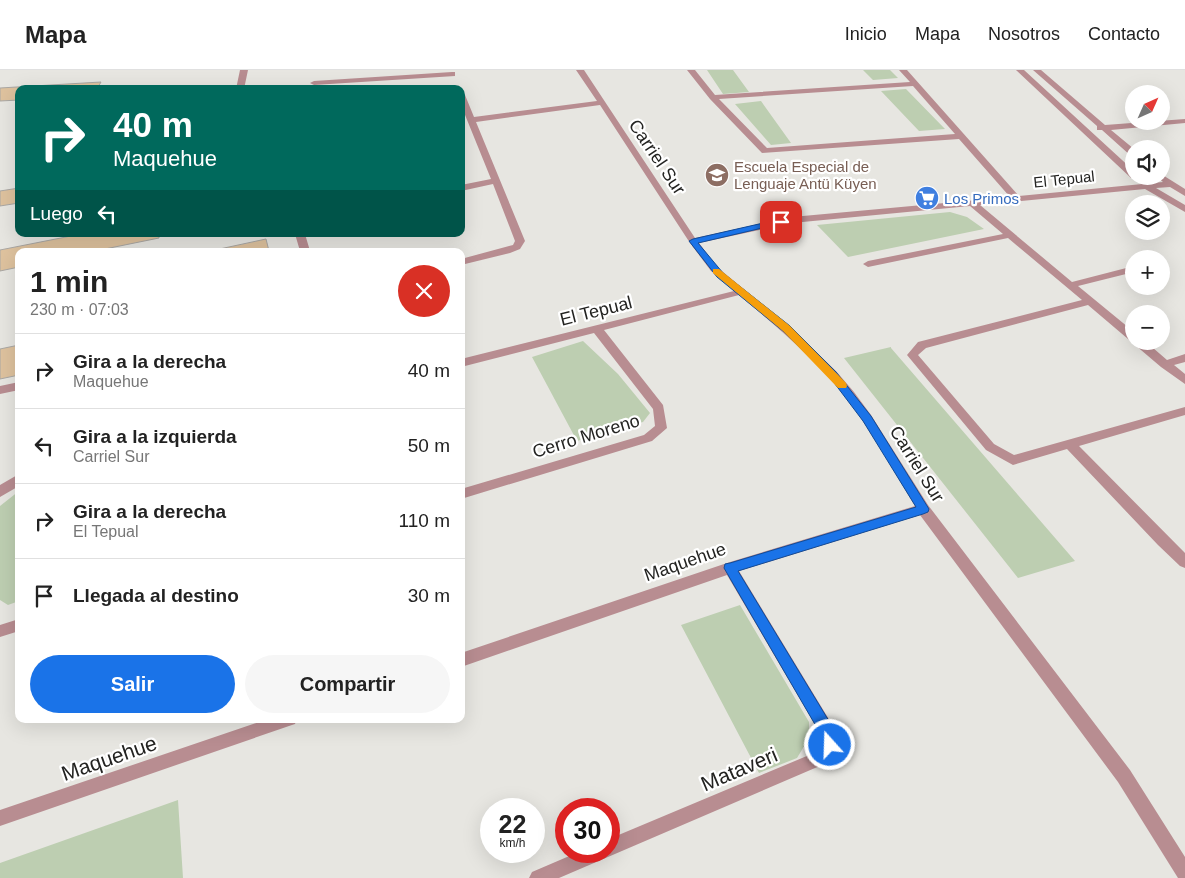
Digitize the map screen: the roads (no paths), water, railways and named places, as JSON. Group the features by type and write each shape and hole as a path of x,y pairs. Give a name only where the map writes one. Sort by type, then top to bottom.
{"street":[{"path":"241,85 244,70"},
{"name":"Carriel Sur","path":"580,70 600,103 714,269 786,329 832,374 867,418 923,509 1124,776 1185,873"},
{"path":"692,70 713,98 765,151 962,136"},
{"path":"903,70 1018,200"},
{"path":"1020,70 1125,167"},
{"path":"1037,70 1125,146"},
{"path":"314,83 453,75"},
{"path":"713,98 915,84"},
{"path":"472,120 600,103"},
{"path":"465,104 520,241 517,247 507,251 465,261"},
{"path":"1085,129 1185,121"},
{"path":"465,187 496,181"},
{"path":"1172,184 1185,193"},
{"name":"El Tepual","path":"693,241 781,222 1172,184"},
{"path":"1145,185 1185,209"},
{"path":"973,204 1125,330"},
{"path":"868,264 1010,235"},
{"path":"1071,285 1125,271"},
{"name":"El Tepual","path":"465,362 740,292"},
{"path":"1090,301 922,345 912,355 990,447 1013,460 1185,411"},
{"name":"Cerro Moreno","path":"465,493 648,438 662,428 659,408 597,329"},
{"path":"1149,350 1185,380"},
{"path":"1165,364 1185,358"},
{"path":"0,390 15,387"},
{"path":"1070,444 1185,562"},
{"path":"0,492 15,483"},
{"name":"Maquehue","path":"465,659 730,568 923,509"},
{"name":"Mataveri","path":"620,843 820,759 827,754 830,745 827,731 730,568"},
{"path":"0,631 15,626"},
{"name":"Maquehue","path":"0,818 277,723"},
{"path":"538,878 574,863"}],"place":[{"name":"Escuela Especial de Lenguaje Antü Küyen","path":"717,175"},
{"name":"Los Primos","path":"927,198"}]}
